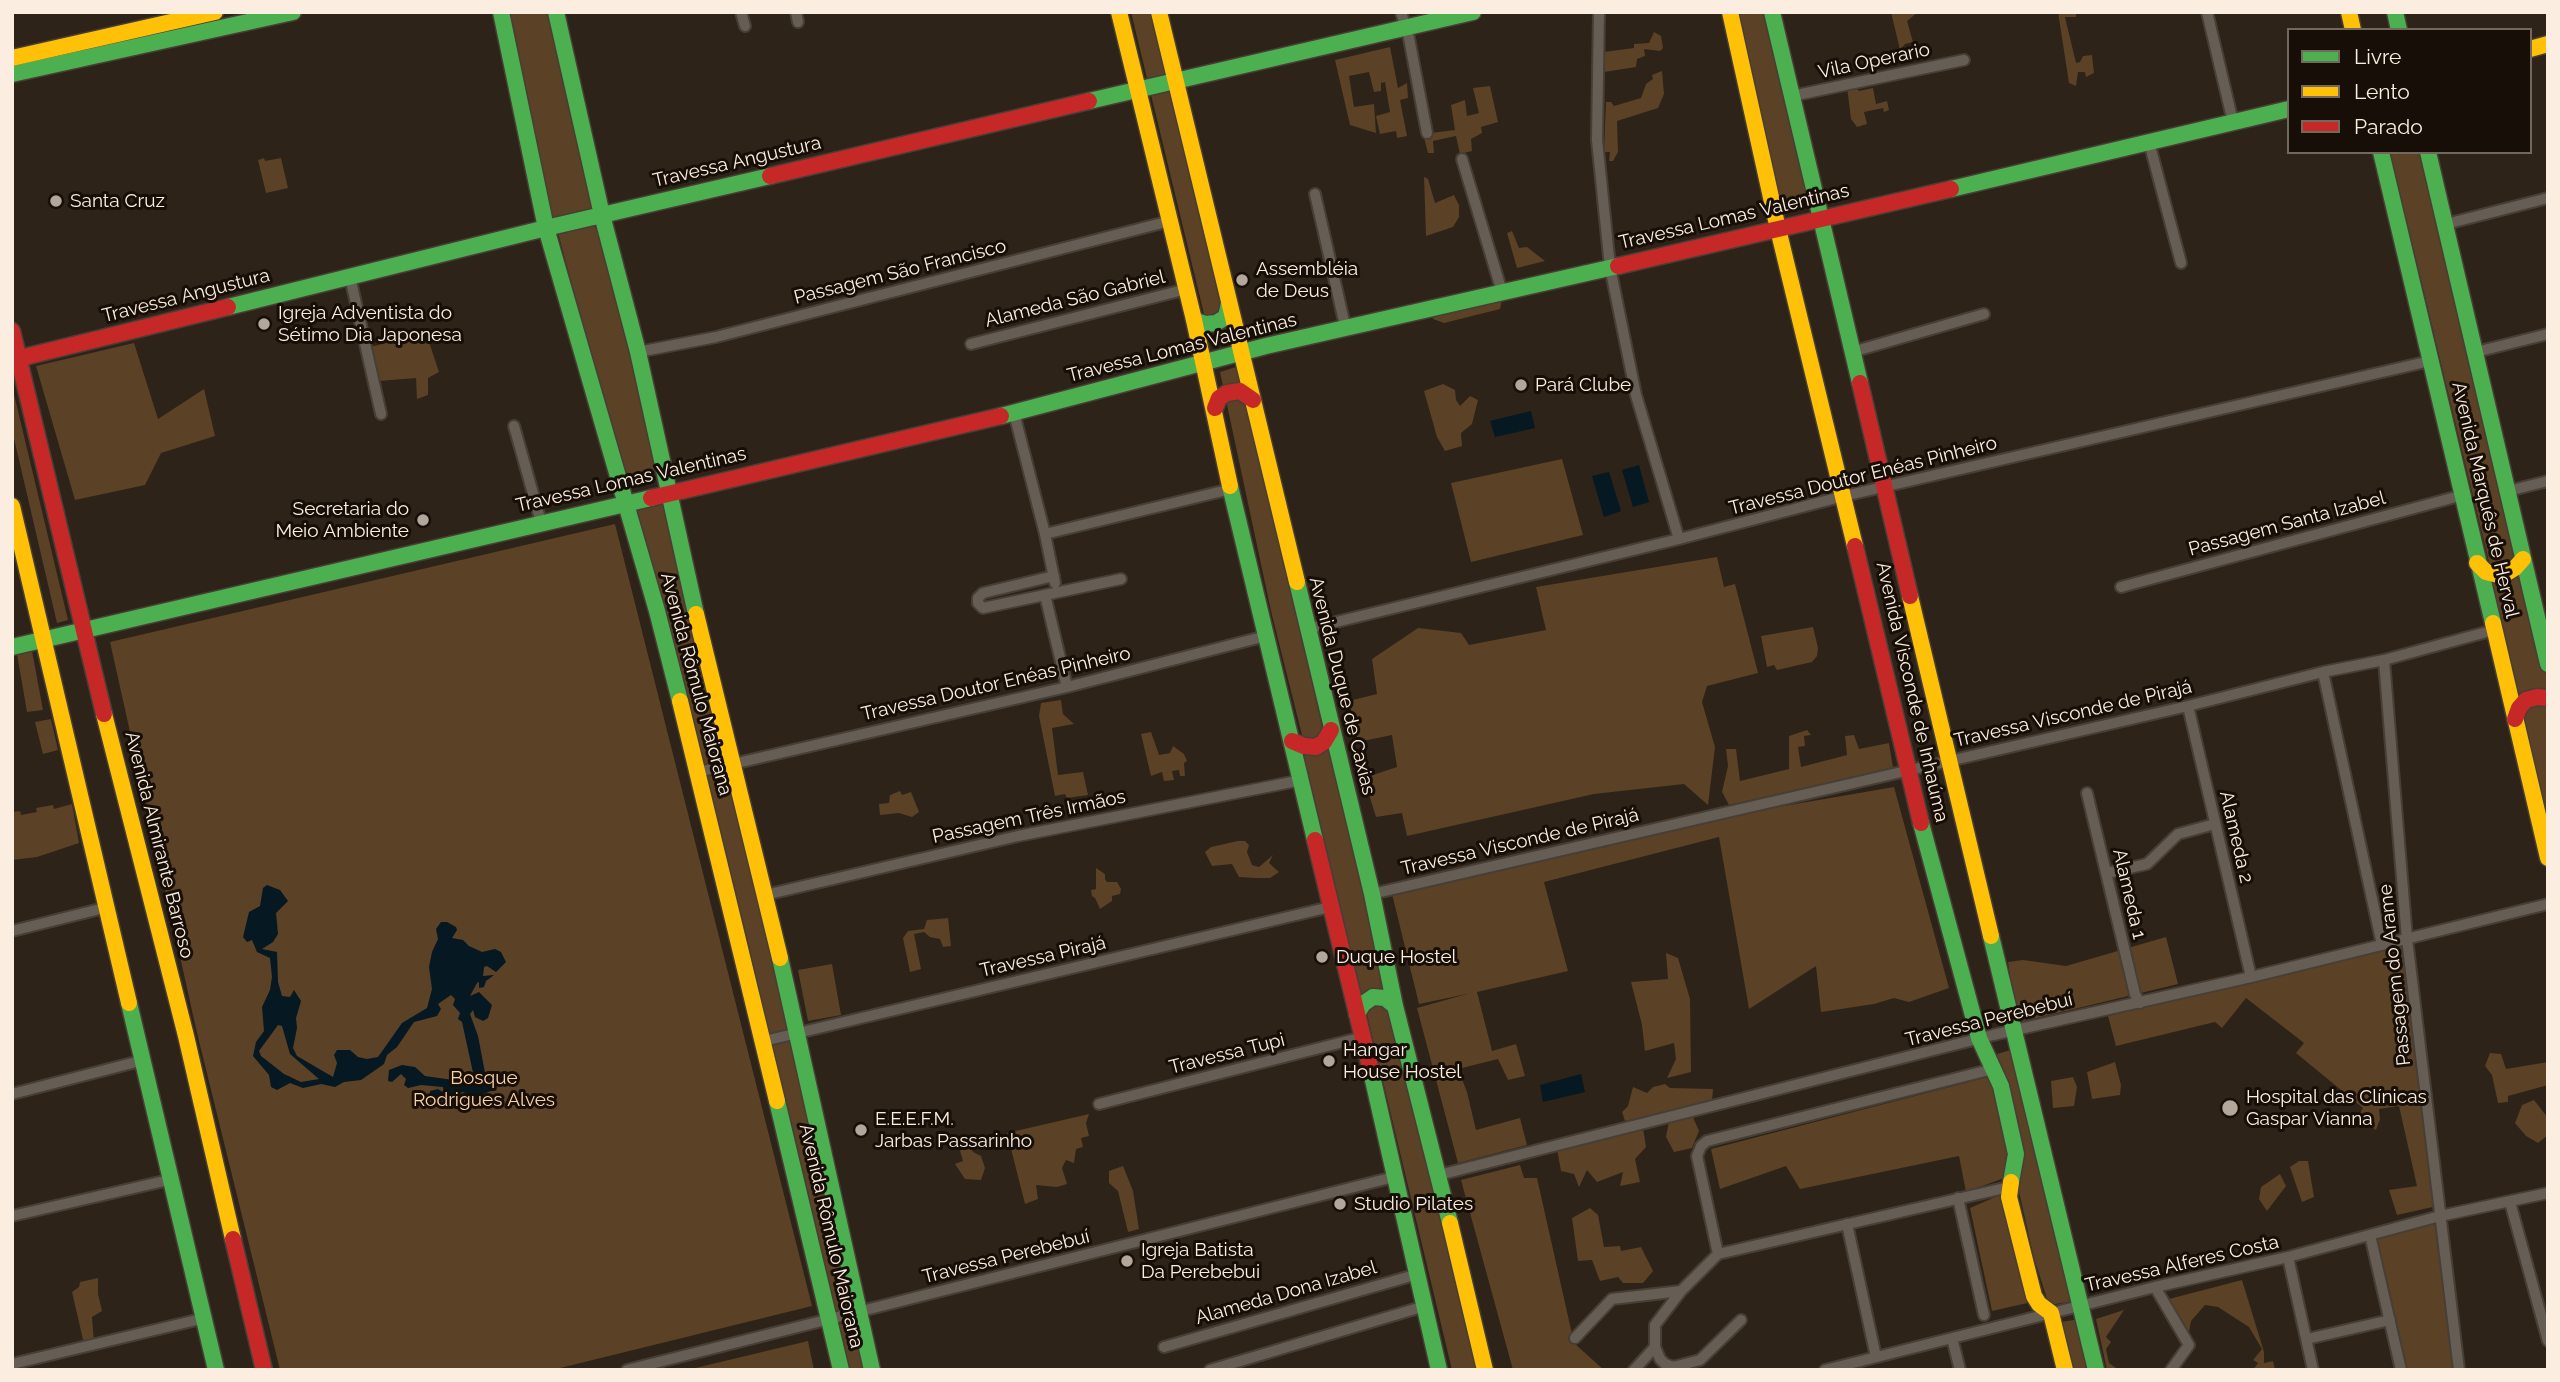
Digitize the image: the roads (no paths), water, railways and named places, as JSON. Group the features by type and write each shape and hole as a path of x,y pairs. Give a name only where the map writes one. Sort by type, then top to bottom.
{"main road":[{"path":"12,58 73,52 218,18 293,12"},
{"name":"Avenida Rômulo Maiorana","path":"501,12 546,228 657,611 764,1041 841,1370"},
{"name":"Avenida Rômulo Maiorana","path":"556,12 602,215 638,352 668,494 798,1033 872,1370"},
{"path":"1119,12 1205,363 1231,489 1363,1037 1439,1370"},
{"name":"Avenida Duque de Caxias","path":"1159,12 1372,894 1395,1006 1439,1175 1485,1370"},
{"name":"Travessa Angustura","path":"15,359 546,228 1176,83 1403,20 1473,12"},
{"name":"Avenida Visconde de Inhaúma","path":"1730,12 1778,229 1844,496 1907,770 1979,1038 2001,1086 2016,1154 2009,1197 2034,1296 2039,1304 2051,1313 2064,1370"},
{"name":"Avenida Visconde de Inhaúma","path":"1772,12 2096,1370"},
{"path":"12,74 73,52"},
{"name":"Travessa Lomas Valentinas","path":"12,647 1014,413 1241,353 2287,109"},
{"name":"Avenida Marquês de Herval","path":"2381,154 2548,858"},
{"name":"Avenida Marquês de Herval","path":"2428,154 2523,559 2543,619 2548,664"},
{"path":"1194,320 1205,324 1216,323 1226,317 1229,303"},
{"name":"Avenida Almirante Barroso","path":"12,331 15,359 186,1036 264,1370"},
{"path":"1215,408 1219,398 1227,393 1240,391 1253,400"},
{"path":"12,506 216,1370"},
{"path":"2477,563 2486,572 2502,576 2523,559"},
{"path":"2515,719 2526,700 2548,698"},
{"path":"1293,741 1316,747 1324,742 1331,730"},
{"path":"1357,1014 1363,1004 1373,997 1385,998 1395,1006"}],"street":[{"path":"741,12 744,26"},
{"path":"1600,12 1597,140 1609,267 1636,396 1679,539"},
{"path":"2207,12 2232,122"},
{"path":"1403,20 1409,38 1427,133"},
{"name":"Vila Operario","path":"1792,96 1964,60"},
{"path":"2149,142 2181,263"},
{"path":"1462,159 1502,292"},
{"path":"1315,194 1346,330"},
{"path":"2446,224 2548,198"},
{"name":"Passagem São Francisco","path":"638,352 753,327 1170,220"},
{"path":"349,277 382,414"},
{"name":"Alameda São Gabriel","path":"971,344 1187,289"},
{"path":"1852,352 1984,314"},
{"path":"2476,352 2548,334"},
{"name":"Travessa Doutor Enéas Pinheiro","path":"1307,629 1844,496 2430,361"},
{"path":"1014,413 1054,576 1051,594 1067,687"},
{"path":"514,426 541,522"},
{"path":"2508,491 2548,481"},
{"path":"1045,534 1231,489"},
{"name":"Passagem Santa Izabel","path":"2121,587 2463,495"},
{"path":"1054,576 983,593 978,597 978,603 983,608 1121,579"},
{"name":"Travessa Visconde de Pirajá","path":"1372,894 2384,660 2494,630"},
{"name":"Travessa Doutor Enéas Pinheiro","path":"698,772 1067,687 1266,636"},
{"name":"Passagem do Arame","path":"2384,660 2407,939 2459,1370"},
{"name":"Passagem do Arame","path":"2323,672 2382,945"},
{"name":"Alameda 2","path":"2188,706 2251,977"},
{"name":"Passagem Três Irmãos","path":"765,895 1018,836 1302,780"},
{"name":"Alameda 1","path":"2087,793 2135,994 2140,1003"},
{"path":"2107,873 2147,864 2178,834 2215,824"},
{"name":"Travessa Perebebuí","path":"1439,1175 1979,1038 2251,977 2548,904"},
{"path":"12,931 108,907"},
{"name":"Travessa Pirajá","path":"764,1041 1330,907"},
{"name":"Travessa Tupi","path":"1099,1104 1363,1037"},
{"path":"12,1094 144,1060"},
{"path":"1718,1254 1697,1156 1701,1146 1707,1141 1993,1069"},
{"name":"Travessa Perebebuí","path":"627,1370 1394,1177"},
{"path":"12,1216 173,1179"},
{"path":"1741,1320 1700,1360 1673,1367 1660,1359 1655,1347 1655,1325 1681,1291 1718,1254 2009,1187"},
{"name":"Travessa Alferes Costa","path":"1825,1370 1852,1366 1876,1357 2155,1287 2288,1257 2440,1216 2548,1193"},
{"path":"1958,1198 1984,1315"},
{"path":"2510,1202 2548,1340"},
{"path":"1847,1224 1876,1357"},
{"path":"2370,1235 2401,1370"},
{"path":"2288,1257 2313,1370"},
{"name":"Alameda Dona Izabel","path":"1164,1347 1418,1274"},
{"path":"2155,1287 2189,1345 2171,1370"},
{"path":"1575,1338 1612,1298 1681,1291"},
{"path":"1210,1370 1425,1306"},
{"path":"12,1364 205,1318"},
{"path":"2306,1339 2390,1321"},
{"path":"1952,1338 1960,1370"},
{"path":"1634,1370 1655,1347"}],"water":[{"path":"1531,411 1535,428 1495,437 1490,421"},
{"path":"1639,465 1649,502 1633,507 1622,470"},
{"path":"1609,472 1621,511 1604,517 1592,476"},
{"path":"267,885 280,890 288,901 276,913 278,934 273,942 262,949 277,952 278,982 282,996 290,997 294,990 301,1001 293,1048 297,1056 333,1077 337,1063 334,1055 337,1050 350,1050 358,1057 367,1059 378,1057 402,1023 427,1008 432,989 429,967 438,939 436,929 441,922 456,927 452,938 463,940 482,952 495,949 501,952 506,962 496,972 484,967 483,976 494,975 486,981 484,987 479,988 479,982 477,983 470,996 479,992 492,1005 488,1018 483,1021 475,1017 473,1010 470,1014 478,1036 486,1078 494,1088 475,1097 463,1092 436,1100 430,1095 430,1091 438,1089 444,1093 443,1087 421,1085 408,1088 404,1085 406,1079 401,1074 392,1082 388,1081 389,1070 402,1065 415,1067 425,1076 467,1082 474,1077 462,1022 458,1019 460,1013 453,1005 455,999 451,995 438,1004 441,1009 437,1016 414,1022 397,1047 387,1055 384,1064 361,1080 344,1082 335,1087 321,1084 303,1088 290,1083 277,1090 271,1087 269,1075 253,1056 256,1042 264,1031 262,1007 270,990 270,958 257,952 252,940 247,942 243,937 249,912 260,906 263,888","holes":["278,1025 282,1026 290,1054 319,1079 301,1082 284,1074 261,1056 259,1051"]},
{"path":"1581,1074 1585,1092 1543,1102 1540,1085"}],"place":[{"name":"Santa Cruz","path":"56,201"},
{"name":"Assembléia de Deus","path":"1242,280"},
{"name":"Igreja Adventista do Sétimo Dia Japonesa","path":"264,324"},
{"name":"Pará Clube","path":"1521,385"},
{"name":"Secretaria do Meio Ambiente","path":"423,520"},
{"name":"Duque Hostel","path":"1322,957"},
{"name":"Hangar House Hostel","path":"1329,1061"},
{"name":"Hospital das Clínicas Gaspar Vianna","path":"2230,1108"},
{"name":"E.E.E.F.M. Jarbas Passarinho","path":"861,1130"},
{"name":"Studio Pilates","path":"1340,1204"},
{"name":"Igreja Batista Da Perebebui","path":"1127,1261"}],"park label":[{"name":"Bosque Rodrigues Alves","path":"484,1089"}]}
